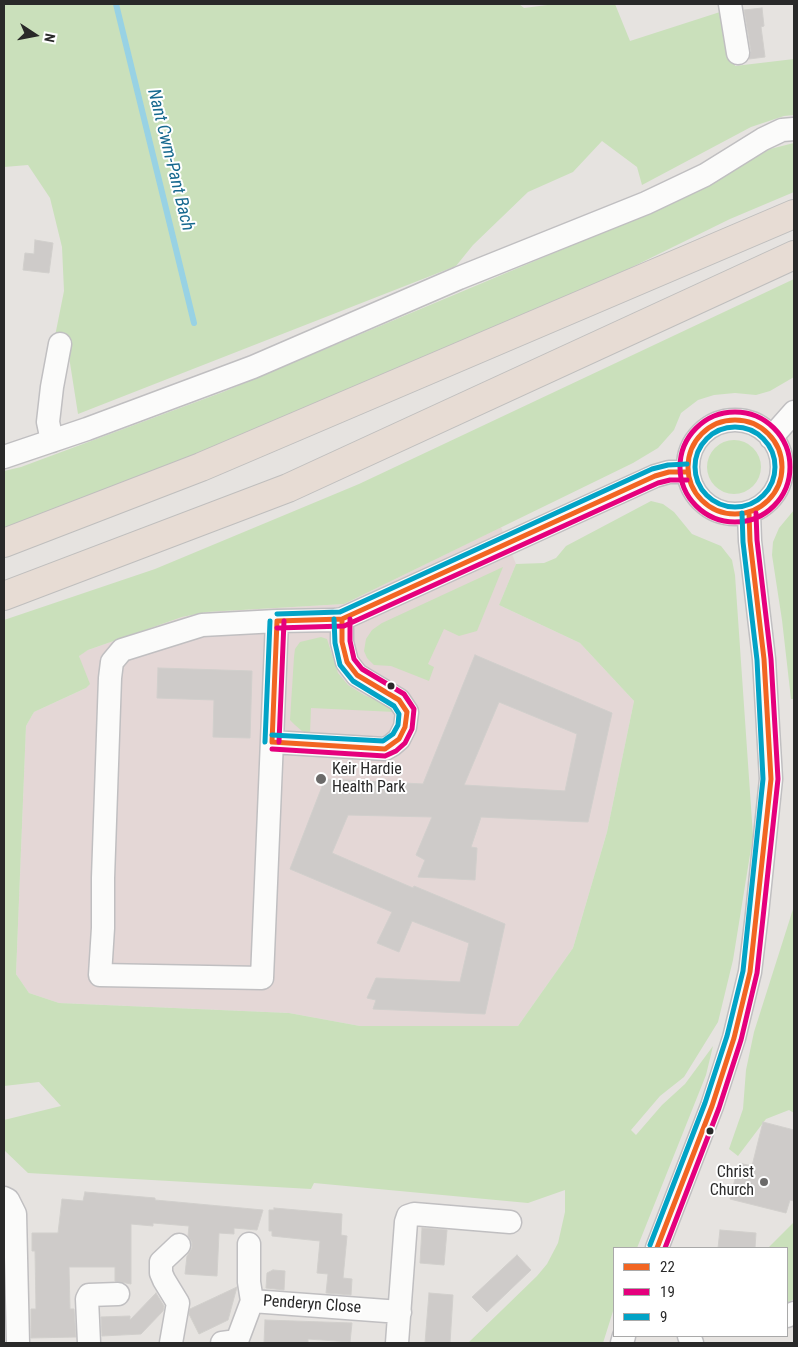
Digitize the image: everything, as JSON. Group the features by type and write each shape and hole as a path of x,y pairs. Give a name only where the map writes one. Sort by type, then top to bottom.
{"highway":[{"path":"4,543 202,467 794,214"},
{"path":"4,596 288,488 794,255"}],"street":[{"path":"730,4 738,53"},
{"path":"4,457 253,367 459,278 646,203 705,175 763,139 782,130 794,129"},
{"path":"52,441 48,422 52,386 60,344"},
{"path":"772,438 794,412"},
{"path":"732,420 747,422 760,428 772,438 781,457 787,479 760,508 749,513 735,515 721,513 708,507 690,485 687,472 688,457 694,442 704,431 717,423 732,420"},
{"path":"277,621 262,978 100,975 110,678 112,662 122,650 202,625 277,621 342,619 655,476 668,472 687,472"},
{"path":"657,1247 712,1106 734,1038 750,972 771,779 764,659 750,541 749,513"},
{"path":"272,742 385,749 392,746 405,727 407,712 399,700 357,675 347,662 342,642 342,619"},
{"path":"4,1198 8,1200 15,1214 10,1275 18,1343"},
{"path":"397,1343 408,1216 414,1214 510,1222"},
{"path":"249,1244 249,1282 252,1301"},
{"path":"171,1343 178,1303 164,1280 161,1272 161,1262 179,1245"},
{"path":"88,1343 87,1299 89,1295 118,1294"},
{"name":"Penderyn Close","path":"233,1343 252,1301 400,1312"}],"shaded area":[{"name":"Keir Hardie Health Park","path":"501,527 516,564 499,605 580,643 634,701 607,832 573,948 518,1026 360,1026 289,1013 59,1003 29,993 16,974 26,726 34,712 86,688 79,655 88,650 182,617 207,612 344,604"}],"green space":[{"path":"4,4 519,4 524,8 555,4 615,4 630,41 720,12 726,12 735,66 794,59 794,115 784,116 751,127 642,185 637,167 602,141 573,172 528,192 473,245 456,266 78,414 67,344 55,336 64,291 62,247 50,198 28,165 4,167"},
{"path":"794,143 794,192 730,219 510,327 206,457 4,531 4,471 21,467 223,392 675,202 770,149"},
{"path":"794,279 794,377 770,391 756,395 735,393 714,395 698,400 681,413 674,430 658,448 633,463 344,604 207,612 182,617 88,650 79,656 90,684 86,688 34,712 26,726 16,974 29,993 59,1003 289,1013 360,1026 518,1026 573,948 607,832 634,701 580,643 499,605 516,564 544,563 556,558 566,546 651,501 663,504 674,512 692,534 721,546 732,560 735,575 753,836 733,960 718,1022 684,1077 660,1096 631,1130 636,1135 662,1105 685,1084 713,1046 706,1075 637,1247 613,1247 613,1311 603,1343 468,1343 547,1264 558,1243 565,1212 565,1190 528,1203 314,1183 311,1189 28,1173 4,1150 4,1120 61,1106 39,1082 4,1086 4,620 155,569 359,484"},
{"path":"734,440 744,442 753,448 759,457 761,467 759,477 753,486 744,492 734,494 724,492 715,486 709,477 707,467 709,457 715,448 724,442"},
{"path":"794,510 794,699 791,699 772,555 773,542 779,528"},
{"path":"503,567 477,631 459,636 444,629 428,664 434,667 429,681 391,666 374,665 367,658 364,651 366,639 372,630 382,623"},
{"path":"321,637 327,639 338,673 348,685 364,695 388,705 395,712 311,708 310,734 302,731 290,720 295,649 300,642"},
{"path":"794,906 794,1113 789,1110 766,1119 738,1156 729,1149 743,1109 746,1070 754,1032"},
{"path":"794,1222 794,1299 788,1302 788,1247 769,1247"}],"building":[{"path":"762,8 764,26 761,27 765,57 749,59 751,51 744,10"},
{"path":"35,240 53,243 49,273 23,270 25,253 34,254"},
{"path":"475,655 612,713 588,822 481,817 471,847 477,848 475,880 418,877 425,860 416,855 432,817 348,815 332,853 413,888 414,886 505,924 485,1014 373,1009 376,1000 367,998 376,978 460,982 469,943 412,921 399,952 377,943 392,912 290,869 325,779 423,784","holes":["499,702 577,734 565,791 464,785"]},
{"path":"158,668 252,671 250,738 213,737 214,700 157,698"},
{"name":"Christ Church","path":"763,1122 794,1130 794,1201 790,1200 786,1213 730,1199 739,1163 752,1166"},
{"path":"85,1192 263,1210 257,1230 234,1228 234,1234 219,1233 217,1276 185,1274 187,1256 192,1248 192,1242 188,1236 189,1226 153,1223 153,1226 131,1224 131,1284 115,1281 115,1267 69,1267 70,1309 74,1309 76,1337 31,1338 31,1309 36,1309 35,1251 32,1251 32,1233 58,1233 62,1199 83,1201"},
{"path":"274,1208 342,1214 341,1235 347,1236 343,1278 352,1279 351,1295 326,1293 328,1274 317,1273 320,1241 272,1236 272,1231 269,1231 269,1210 274,1210"},
{"path":"422,1228 447,1230 444,1265 420,1263"},
{"path":"720,1230 756,1233 755,1247 718,1247"},
{"path":"517,1255 531,1270 487,1312 472,1297"},
{"path":"273,1270 285,1271 284,1290 266,1288 267,1273"},
{"path":"237,1287 228,1320 199,1334 189,1314 190,1309"},
{"path":"156,1293 164,1306 163,1311 141,1334 102,1336 101,1317 130,1316 130,1320"},
{"path":"429,1293 453,1295 450,1343 425,1343"},
{"path":"265,1320 352,1323 350,1342 308,1339 308,1343 264,1343"}],"waterway":[{"name":"Nant Cwm-Pant Bach","path":"116,4 194,323"}],"transit line":[{"name":"19","path":"735,412 756,417 774,428 785,446 790,467 785,488 774,506 756,517 735,522 714,517 696,506 685,488 680,467 685,446 696,428 714,417 735,412"},
{"name":"22","path":"735,420 753,424 768,434 778,449 782,467 778,485 768,500 753,510 735,514 717,510 702,500 692,485 688,467 692,449 702,434 717,424 735,420"},
{"name":"9","path":"735,427 750,430 763,439 772,452 775,467 772,482 763,495 750,504 735,507 720,504 707,495 698,482 695,467 698,452 707,439 720,430 735,427"},
{"name":"9","path":"277,614 340,612 652,469 668,465 687,464"},
{"name":"22","path":"277,621 342,619 655,476 669,472 687,472"},
{"name":"19","path":"277,628 344,626 658,483 670,480 687,480"},
{"name":"9","path":"650,1245 705,1103 727,1036 743,971 763,779 757,660 743,542 742,513"},
{"name":"22","path":"657,1247 712,1106 734,1038 750,972 771,779 764,659 750,541 749,513"},
{"name":"19","path":"665,1247 719,1108 741,1040 757,973 778,779 771,659 757,540 756,513"},
{"name":"9","path":"272,735 383,741 393,734 398,725 399,714 394,706 353,681 340,665 335,643 334,619"},
{"name":"22","path":"272,742 385,749 399,739 405,727 407,712 399,700 357,675 347,662 342,642 342,619"},
{"name":"19","path":"272,749 385,756 396,751 405,743 412,729 414,709 404,694 362,669 354,659 350,641 350,619"},
{"name":"9","path":"265,742 270,621"},
{"name":"22","path":"272,742 277,621"},
{"name":"19","path":"279,742 284,621"}],"place":[{"name":"Keir Hardie Health Park","path":"321,779"},
{"name":"Christ Church","path":"764,1182"}]}
